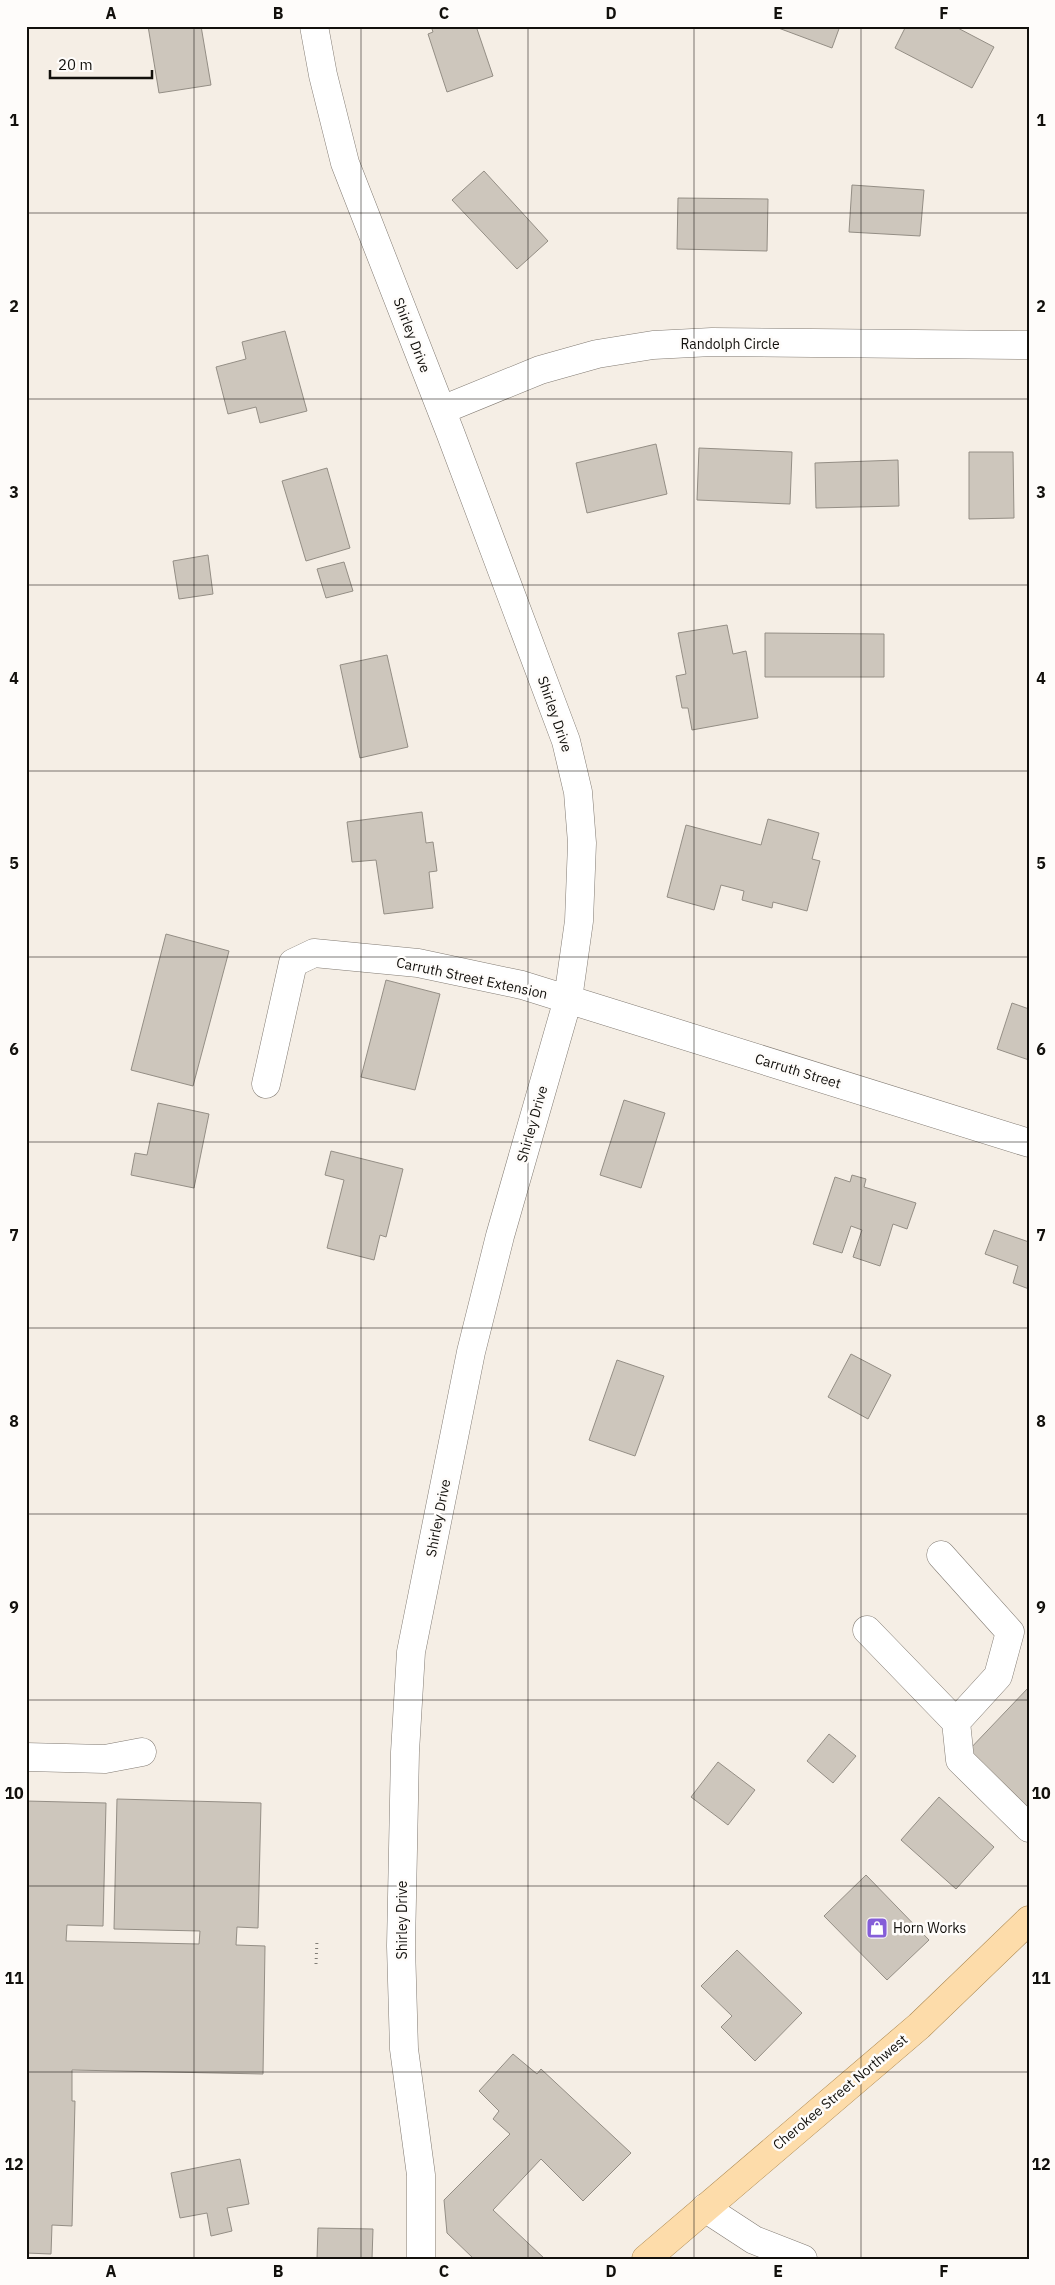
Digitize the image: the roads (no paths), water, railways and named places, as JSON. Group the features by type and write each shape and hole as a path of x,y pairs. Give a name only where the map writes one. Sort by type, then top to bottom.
{"main road":[{"name":"Cherokee Street Northwest","path":"646,2259 919,2026 1029,1920"}],"street":[{"name":"Shirley Drive","path":"314,26 323,74 345,163 442,410 566,741 578,792 582,843 579,921 568,999 500,1236 471,1352 402,1652 398,1753 404,2049 420,2175 421,2259"},
{"name":"Randolph Circle","path":"442,410 540,370 597,354 653,345 712,342 1029,345"},
{"name":"Carruth Street Extension","path":"266,1084 293,963 314,953 418,963 522,985 568,999"},
{"name":"Carruth Street","path":"568,999 1029,1143"},
{"path":"941,1555 1019,1630 998,1676 956,1722"},
{"path":"867,1630 956,1722 960,1760 1029,1828"},
{"path":"26,1757 105,1759 142,1752"},
{"path":"705,2208 754,2240 803,2259"}],"place":[{"name":"Horn Works","path":"877,1928"}]}
